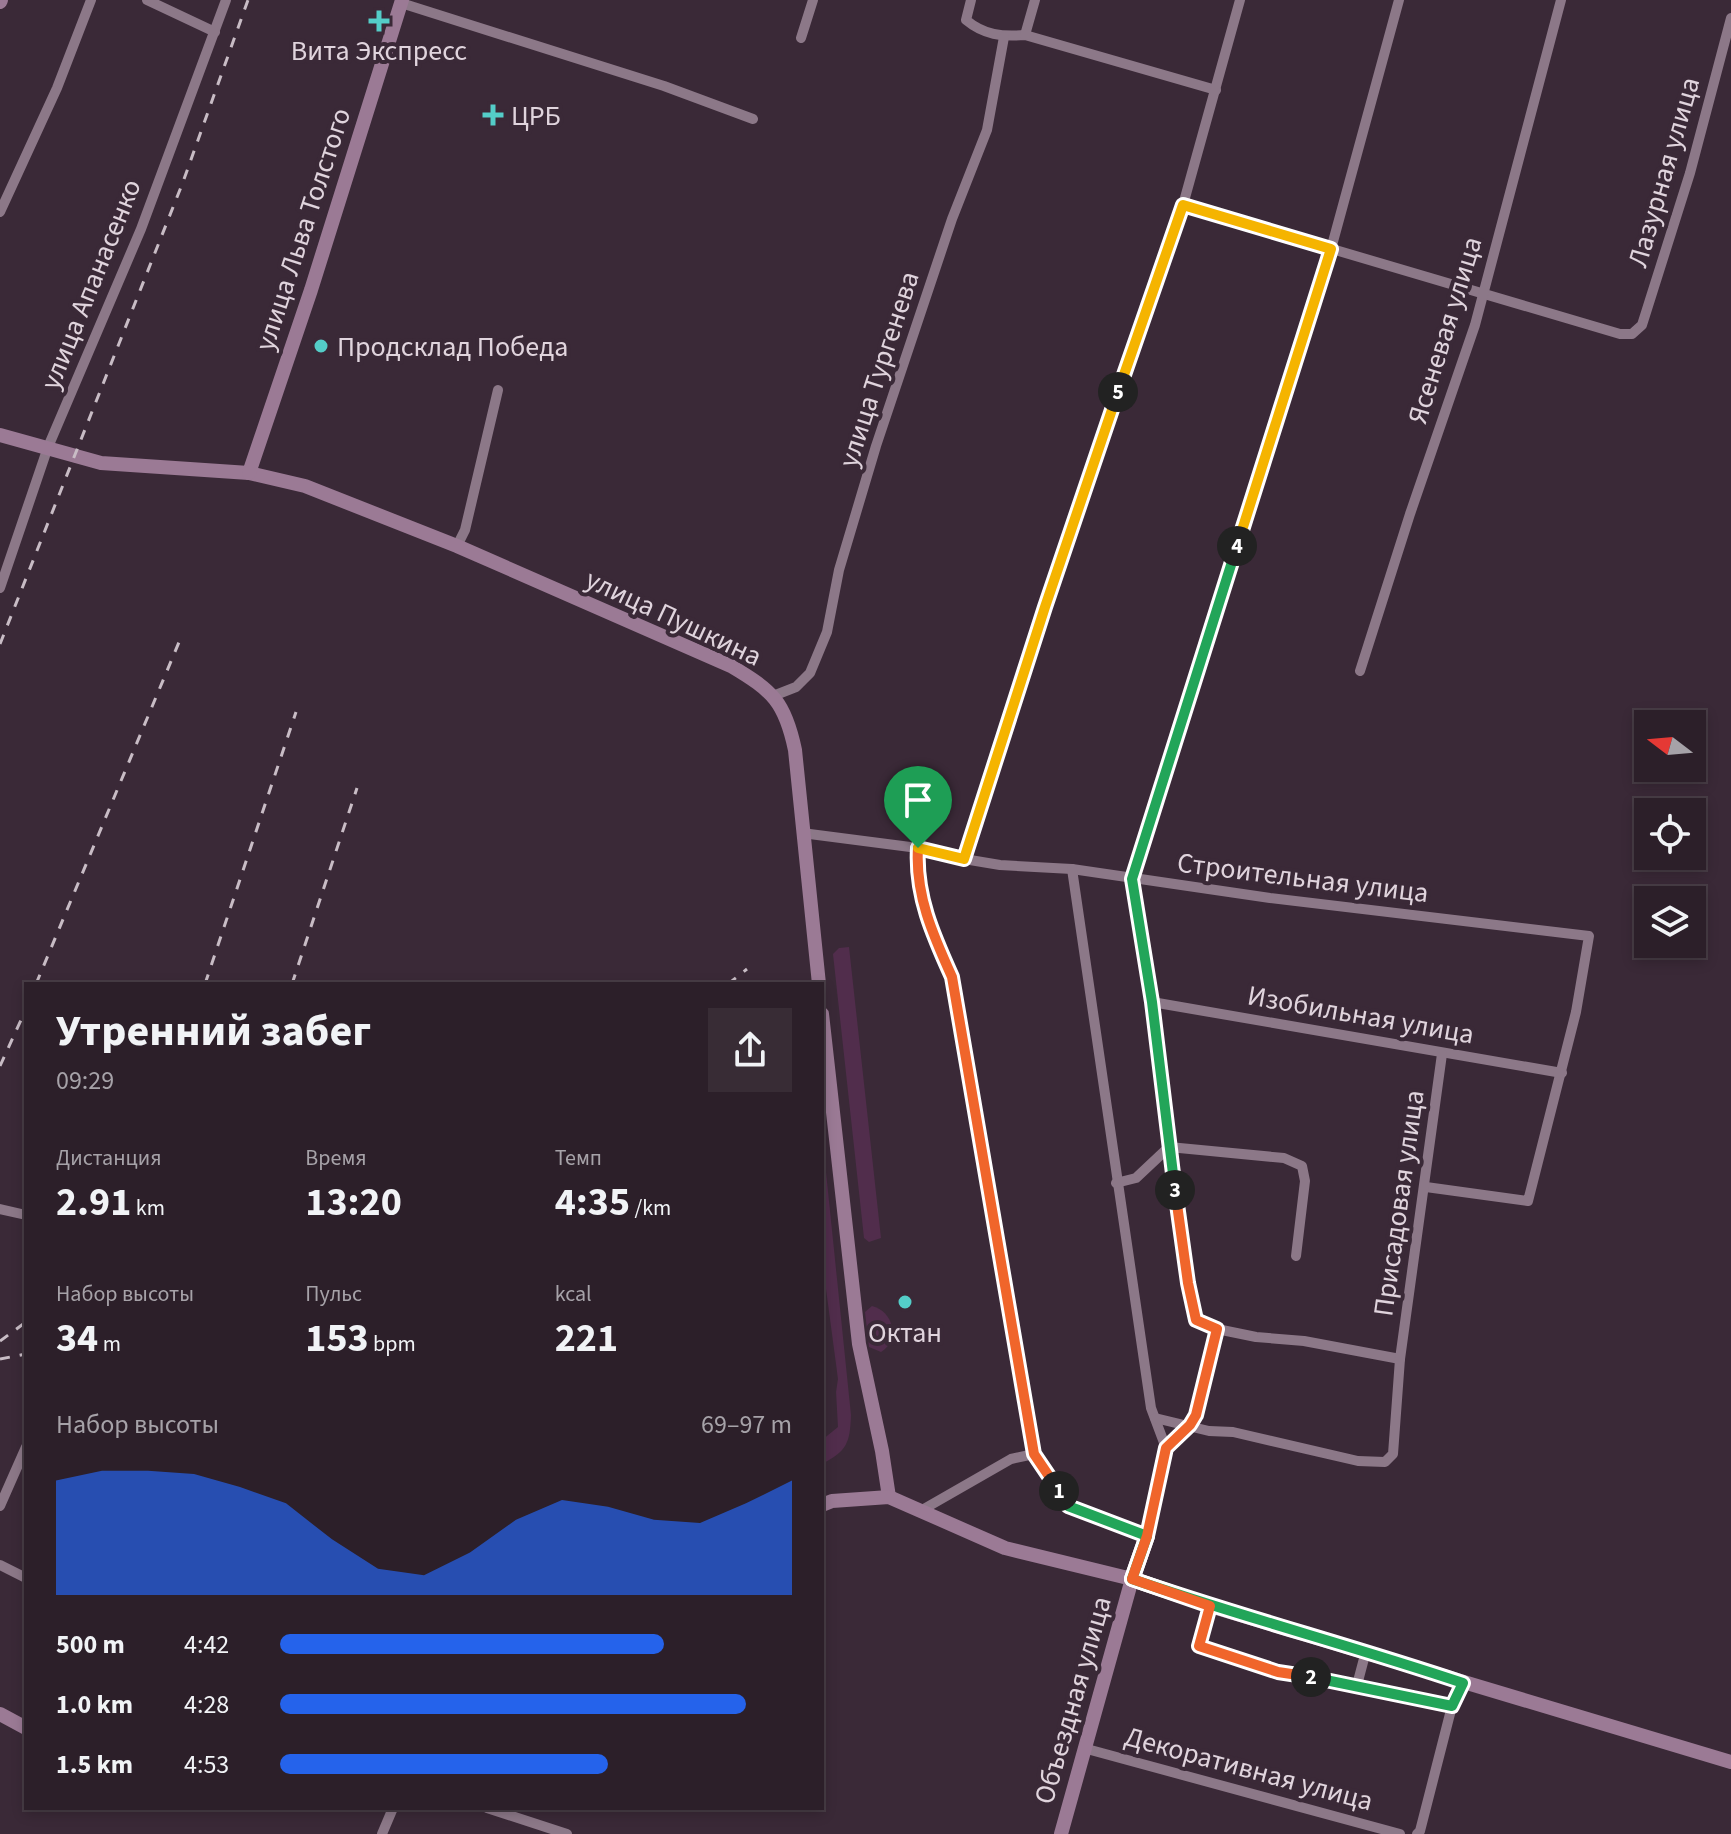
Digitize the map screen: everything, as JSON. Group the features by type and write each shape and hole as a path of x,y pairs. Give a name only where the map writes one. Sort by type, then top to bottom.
{"main road":[{"name":"улица Льва Толстого","path":"249,473 311,290 402,1"},
{"name":"улица Пушкина","path":"0,435 101,463 249,473 305,486 457,546 731,666 756,681 773,696 789,721 819,982"},
{"path":"824,1032 859,1344 889,1497"},
{"path":"824,1504 889,1497 1005,1548 1132,1579 1210,1606 1731,1762"},
{"name":"Объездная улица","path":"1061,1834 1132,1579"},
{"path":"0,1714 24,1727"}],"street":[{"path":"0,212 57,88 91,0"},
{"path":"147,0 215,32"},
{"name":"улица Апанасенко","path":"0,588 48,447 141,229 226,0"},
{"path":"801,38 813,0"},
{"path":"971,0 966,20 978,30 1004,37 1025,35 1216,90"},
{"path":"1025,35 1035,0"},
{"path":"964,859 1045,607 1183,205 1240,0"},
{"path":"1166,1448 1196,1415 1217,1329 1196,1320 1188,1283 1152,1002 1132,879 1331,249 1399,0"},
{"name":"Ясеневая улица","path":"1360,671 1482,295 1561,0"},
{"path":"402,1 664,86 753,119"},
{"name":"Лазурная улица","path":"1482,295 1620,334 1632,334 1642,325 1681,203 1731,18"},
{"name":"улица Тургенева","path":"773,696 796,687 810,673 827,632 839,570 876,446 952,219 987,130 1004,37"},
{"path":"1183,205 1482,295"},
{"path":"457,546 465,530 498,390"},
{"name":"Строительная улица","path":"802,833 918,848 1000,865 1072,869 1589,936 1562,1073"},
{"path":"918,848 917,865 925,916 952,977 1034,1454 1068,1506 1147,1536"},
{"path":"1072,869 1151,1408 1166,1448 1147,1536 1132,1579"},
{"name":"Изобильная улица","path":"1152,1002 1562,1073"},
{"name":"Присадовая улица","path":"1155,1418 1209,1431 1233,1432 1358,1461 1385,1462 1393,1454 1400,1359 1442,1054"},
{"path":"1426,1187 1528,1201 1562,1073"},
{"path":"1116,1183 1136,1178 1169,1147 1284,1158 1302,1166 1305,1181 1296,1256"},
{"path":"0,1209 24,1215"},
{"name":"Присадовая улица","path":"1217,1329 1400,1359"},
{"path":"0,1506 24,1452"},
{"path":"922,1510 1011,1459 1034,1454"},
{"path":"0,1565 24,1577"},
{"path":"1210,1606 1199,1646 1278,1672 1452,1706"},
{"path":"1357,1685 1366,1651"},
{"path":"1417,1834 1452,1706 1463,1683"},
{"name":"Декоративная улица","path":"1087,1749 1400,1834"},
{"path":"382,1834 392,1810"},
{"path":"493,1810 567,1834"}],"shaded area":[{"path":"849,947 881,1238 869,1242 864,1238 833,954 839,948"},
{"path":"824,1152 851,1415 846,1445 824,1463 824,1438 838,1427 838,1379 824,1274"},
{"path":"872,1306 885,1314 892,1326 891,1340 881,1352 869,1347 865,1312"}],"railway":[{"path":"0,644 183,182 248,0"},
{"path":"37,982 182,635"},
{"path":"206,982 296,712"},
{"path":"293,982 357,788"},
{"path":"731,982 747,969"},
{"path":"0,1066 24,1013"},
{"path":"0,1341 24,1323"},
{"path":"0,1359 24,1354"}],"place":[{"name":"Вита Экспресс","path":"379,21"},
{"name":"ЦРБ","path":"493,115"},
{"name":"Продсклад Победа","path":"321,346"},
{"name":"Октан","path":"905,1302"}],"route":[{"path":"918,848 917,865 925,916 952,977 1034,1454 1068,1506 1147,1536 1132,1579 1463,1683 1452,1706 1278,1672 1199,1646 1210,1606 1132,1579 1147,1536 1166,1448 1196,1415 1217,1329 1196,1320 1188,1283 1152,1002 1132,879 1331,249 1183,205 1045,607 964,859 918,848"}]}
